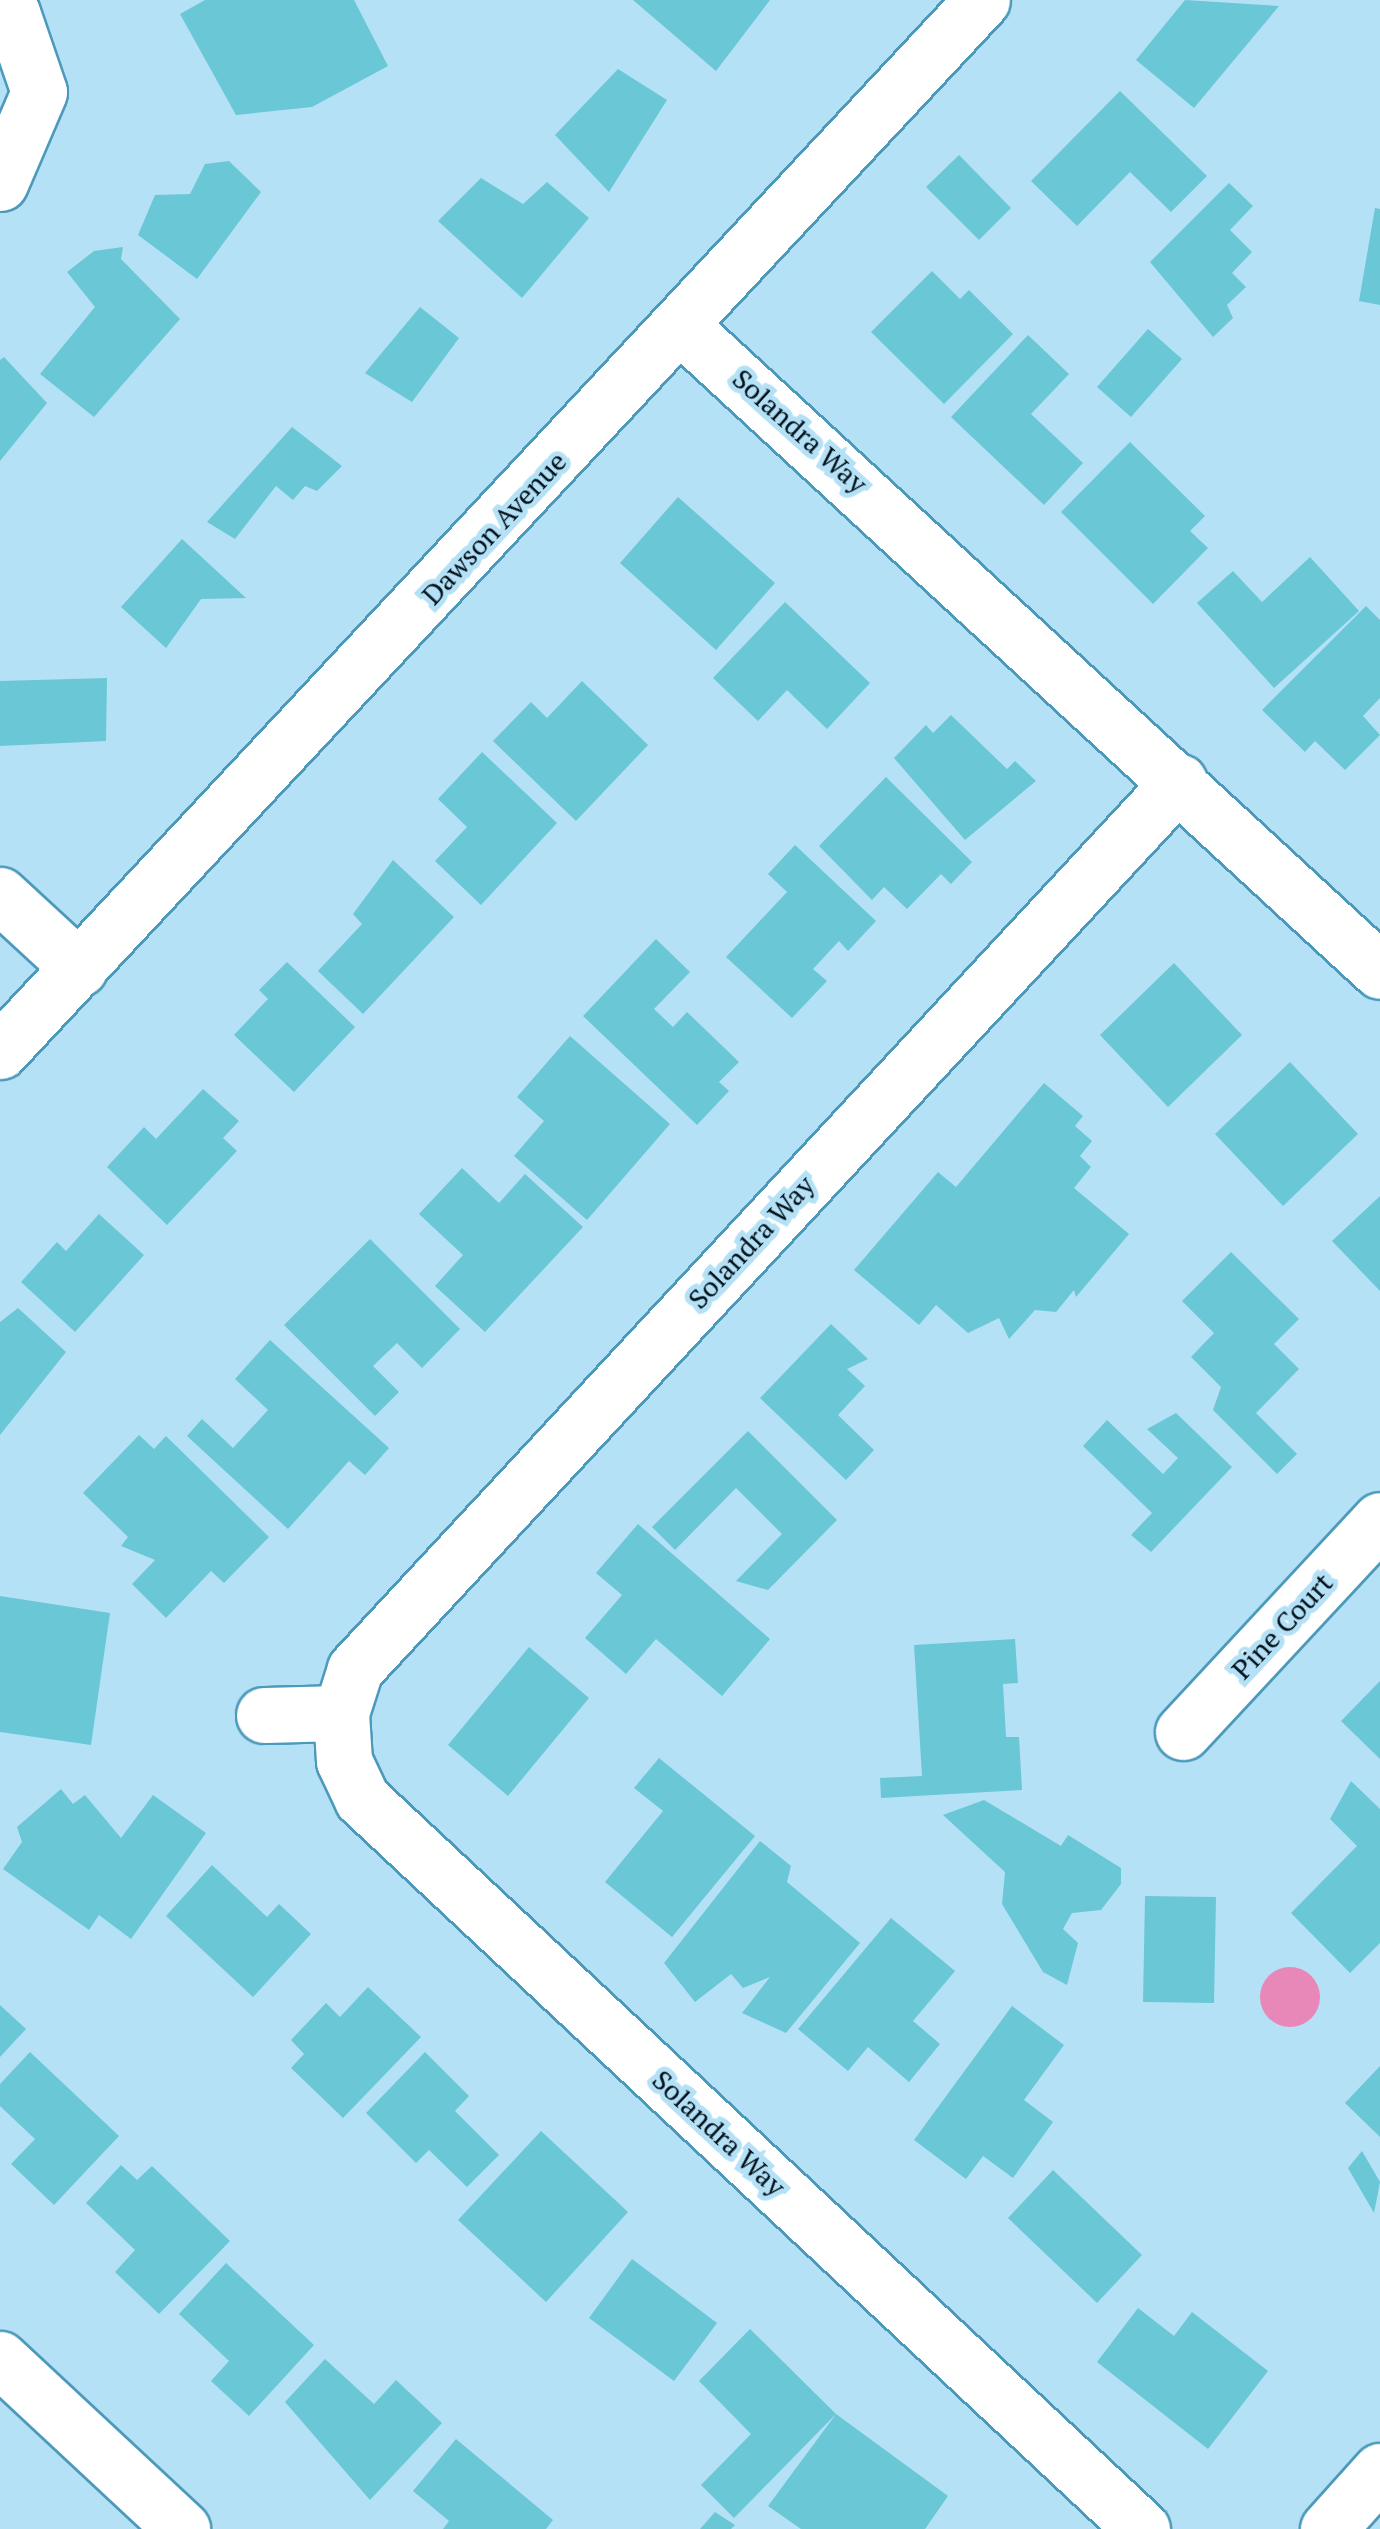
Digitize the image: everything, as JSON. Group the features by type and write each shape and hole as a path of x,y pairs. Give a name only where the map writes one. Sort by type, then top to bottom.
{"street":[{"path":"0,1 12,12 38,92 0,183"},
{"name":"Dawson Avenue","path":"0,1051 683,328 969,4"},
{"name":"Solandra Way","path":"683,328 1380,971"},
{"name":"Solandra Way","path":"1142,2529 362,1799 344,1761 340,1712 355,1669 1179,782"},
{"path":"0,895 79,968"},
{"name":"Pine Court","path":"1183,1732 1380,1520"},
{"path":"264,1715 340,1712"},
{"path":"0,2359 182,2529"},
{"path":"1328,2529 1380,2471"}],"shaded area":[{"path":"1290,1967 1311,1976 1320,1997 1311,2018 1290,2027 1269,2018 1260,1997 1269,1976"}],"building":[{"path":"205,0 354,0 388,66 312,107 236,115 180,14"},
{"path":"633,0 770,0 716,71"},
{"path":"1185,0 1279,6 1194,108 1136,60"},
{"path":"618,69 667,100 609,192 555,135"},
{"path":"1120,91 1207,176 1171,212 1130,172 1077,226 1031,181"},
{"path":"959,155 1011,208 979,240 926,187"},
{"path":"229,161 261,192 197,279 138,235 155,195 190,194 205,164"},
{"path":"481,178 523,204 547,182 589,218 522,298 438,221"},
{"path":"1229,183 1253,206 1230,230 1252,252 1232,273 1246,287 1227,305 1233,318 1213,337 1150,262"},
{"path":"1375,208 1380,209 1380,305 1359,301"},
{"path":"123,247 121,259 180,319 94,417 40,374 95,307 67,272 94,251"},
{"path":"932,271 960,299 969,290 1013,334 944,404 871,332"},
{"path":"420,307 459,338 412,402 365,373"},
{"path":"1148,329 1182,359 1131,417 1097,387"},
{"path":"1028,335 1069,374 1031,414 1083,463 1044,505 951,417"},
{"path":"4,357 47,403 0,461 0,360"},
{"path":"292,427 342,466 317,491 305,486 293,500 276,486 235,539 207,522"},
{"path":"1130,442 1205,516 1190,531 1208,548 1153,604 1061,512"},
{"path":"678,497 775,583 716,650 620,563"},
{"path":"182,539 246,598 201,599 166,648 121,607"},
{"path":"1310,557 1359,611 1274,688 1197,603 1233,571 1262,602"},
{"path":"785,602 870,683 827,729 787,690 758,721 713,678"},
{"path":"1366,606 1380,620 1380,698 1363,716 1380,735 1345,770 1315,741 1305,752 1262,710"},
{"path":"107,678 106,741 0,746 0,681"},
{"path":"582,681 648,745 576,821 493,741 531,702 547,718"},
{"path":"951,715 1007,769 1015,761 1036,781 965,840 894,758 926,725 933,733"},
{"path":"482,752 557,823 481,905 435,861 467,827 438,799"},
{"path":"886,777 972,862 951,884 941,874 907,909 884,887 872,900 819,846"},
{"path":"795,845 876,921 848,951 839,941 813,969 827,981 792,1018 726,957 787,892 768,874"},
{"path":"393,860 454,917 363,1014 318,971 362,924 353,914"},
{"path":"656,939 690,972 654,1009 673,1027 687,1012 739,1062 719,1082 729,1091 697,1125 583,1016"},
{"path":"287,962 355,1027 294,1092 234,1035 268,999 259,990"},
{"path":"1174,963 1242,1035 1168,1107 1100,1035"},
{"path":"570,1036 670,1124 587,1220 514,1156 544,1121 517,1097"},
{"path":"1290,1062 1358,1134 1283,1206 1215,1134"},
{"path":"1044,1083 1083,1116 1075,1126 1092,1141 1080,1156 1091,1167 1074,1188 1129,1234 1076,1297 1074,1290 1056,1312 1035,1310 1009,1339 999,1318 968,1333 936,1305 919,1325 854,1270 938,1172 956,1187"},
{"path":"203,1089 239,1121 223,1138 237,1151 167,1225 107,1167 144,1127 156,1139"},
{"path":"462,1168 499,1203 525,1174 583,1227 485,1332 435,1286 463,1255 419,1214"},
{"path":"1380,1196 1380,1291 1332,1241"},
{"path":"99,1214 144,1255 75,1332 21,1282 57,1242 66,1251"},
{"path":"370,1239 460,1329 422,1368 397,1343 373,1366 399,1392 375,1416 284,1325"},
{"path":"1231,1252 1299,1319 1274,1344 1299,1369 1256,1413 1297,1454 1277,1474 1213,1410 1221,1387 1191,1357 1214,1333 1182,1301"},
{"path":"18,1308 66,1352 0,1435 0,1322"},
{"path":"831,1324 868,1359 847,1369 865,1386 838,1415 874,1450 846,1480 760,1398"},
{"path":"270,1340 389,1448 365,1475 349,1461 288,1529 187,1436 202,1419 233,1448 268,1410 235,1379"},
{"path":"1176,1413 1232,1467 1151,1552 1131,1535 1152,1513 1083,1446 1107,1420 1163,1474 1178,1458 1147,1429"},
{"path":"748,1431 837,1520 768,1590 736,1581 782,1534 736,1488 675,1550 652,1527"},
{"path":"139,1435 154,1449 166,1436 269,1537 224,1583 211,1571 166,1618 132,1584 155,1560 121,1546 128,1537 83,1493"},
{"path":"638,1524 770,1639 722,1696 656,1639 626,1674 585,1638 622,1595 596,1573"},
{"path":"0,1596 110,1613 91,1745 0,1732"},
{"path":"1015,1639 1018,1683 1003,1684 1006,1737 1019,1737 1022,1790 881,1798 880,1778 922,1776 914,1645"},
{"path":"529,1647 589,1698 508,1796 448,1745"},
{"path":"1380,1681 1380,1759 1341,1721"},
{"path":"659,1758 755,1836 672,1937 605,1882 663,1811 634,1788"},
{"path":"1351,1781 1380,1809 1380,1943 1350,1973 1291,1913 1357,1846 1330,1819"},
{"path":"61,1789 73,1804 85,1795 121,1838 153,1795 206,1833 131,1939 99,1915 89,1930 3,1869 22,1842 17,1827"},
{"path":"984,1800 1061,1846 1068,1835 1121,1868 1121,1884 1101,1910 1072,1913 1063,1929 1078,1943 1067,1985 1043,1972 1002,1904 1005,1872 943,1815"},
{"path":"760,1841 791,1866 787,1882 860,1943 786,2033 742,2013 770,1977 743,1988 731,1974 695,2002 664,1963"},
{"path":"212,1865 267,1917 279,1904 311,1934 253,1997 166,1916"},
{"path":"1145,1896 1216,1897 1214,2003 1143,2002"},
{"path":"891,1918 955,1971 913,2021 940,2044 909,2082 868,2047 848,2071 798,2029"},
{"path":"368,1987 421,2037 343,2118 291,2068 304,2054 291,2040 326,2003 340,2017"},
{"path":"0,2005 26,2029 0,2057"},
{"path":"1012,2006 1064,2045 1024,2100 1053,2122 1013,2178 983,2156 966,2179 914,2140"},
{"path":"30,2052 119,2136 54,2205 11,2164 35,2139 0,2106 0,2084"},
{"path":"425,2052 469,2096 455,2111 499,2155 467,2187 429,2150 416,2163 366,2113"},
{"path":"1380,2066 1380,2137 1345,2103"},
{"path":"541,2131 628,2212 546,2302 458,2220"},
{"path":"1362,2151 1380,2182 1374,2213 1348,2168"},
{"path":"121,2165 137,2180 152,2166 230,2241 159,2314 115,2272 135,2250 86,2203"},
{"path":"1053,2170 1142,2255 1097,2303 1008,2218"},
{"path":"632,2259 717,2323 674,2381 589,2318"},
{"path":"226,2263 314,2345 249,2416 211,2381 229,2361 179,2314"},
{"path":"1138,2308 1174,2336 1192,2312 1268,2371 1208,2449 1097,2362"},
{"path":"750,2329 836,2414 734,2518 701,2485 751,2434 699,2381"},
{"path":"325,2359 374,2404 396,2380 442,2423 370,2500 285,2402"},
{"path":"836,2414 948,2496 925,2529 801,2529 768,2506"},
{"path":"456,2439 553,2520 546,2529 443,2529 449,2521 413,2491"},
{"path":"715,2512 735,2525 731,2529 700,2529"}]}
